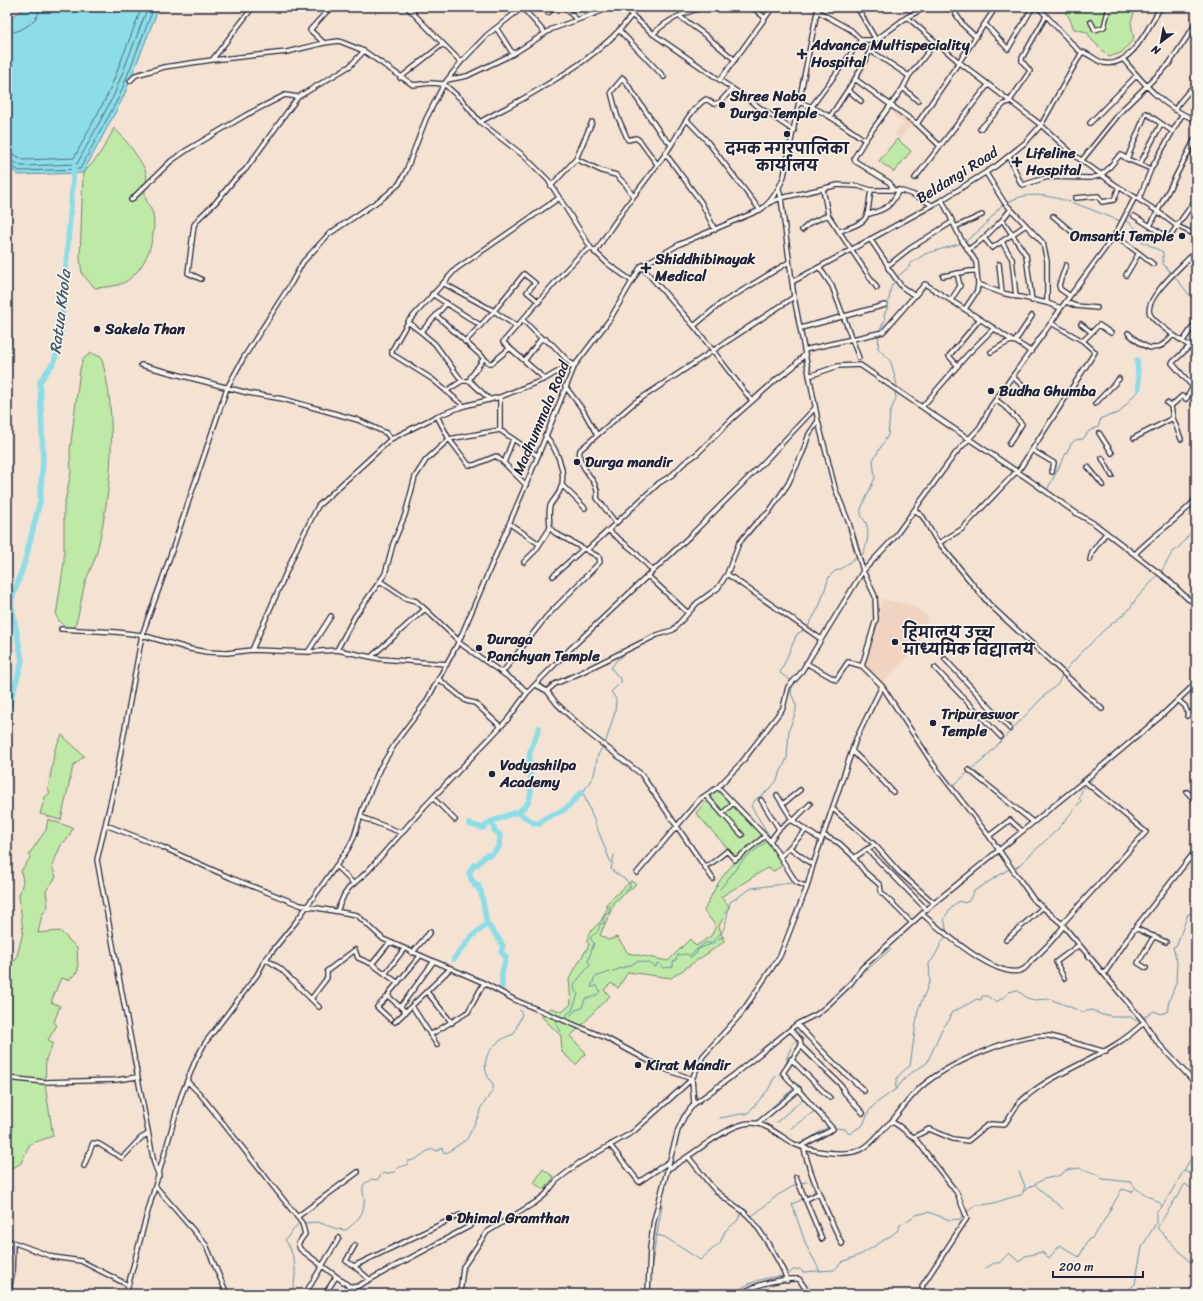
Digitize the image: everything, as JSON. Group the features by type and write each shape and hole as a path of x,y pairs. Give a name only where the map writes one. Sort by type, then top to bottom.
{"street":[{"path":"212,60 253,7"},
{"path":"324,43 310,30 330,7"},
{"path":"407,7 461,62"},
{"path":"411,11 416,7"},
{"path":"159,1176 154,1163 148,1134 97,860 106,825 142,635 227,388 244,357 292,282 303,262 329,234 384,197 399,184 426,119 444,84 461,62 487,35 497,29 523,7 544,32"},
{"path":"548,13 555,7"},
{"path":"564,7 577,20"},
{"path":"590,7 596,13"},
{"path":"447,80 467,76 513,54 544,32 613,7"},
{"path":"622,7 654,34 794,131"},
{"path":"684,7 686,12"},
{"path":"654,34 668,21 686,12 704,7"},
{"path":"752,7 765,18"},
{"path":"720,80 773,7"},
{"path":"858,7 876,40"},
{"path":"830,117 855,79 876,40 909,16 927,7"},
{"path":"951,7 964,26 976,37"},
{"path":"917,124 996,7"},
{"path":"985,24 1008,49 1033,7"},
{"path":"1038,7 1078,50 1103,63 1110,63 1123,59 1133,51 1161,7"},
{"path":"1091,22 1095,30 1104,27 1109,7"},
{"path":"818,9 851,30 861,40 876,40"},
{"name":"Madhummala Road","path":"126,1294 181,1096 205,1043 257,975 266,959 308,905 336,866 354,837 380,768 398,739 426,702 458,641 510,524 565,386 575,365 610,319 641,266 680,244 760,210 769,203 778,188 784,176 818,9"},
{"path":"480,122 531,94 595,53 632,15"},
{"path":"679,16 735,60"},
{"path":"909,16 959,62 1101,175 1119,188 1157,211 1177,226 1196,235"},
{"path":"980,129 1004,104 1009,102 1030,71 1022,61 1022,58 1046,16"},
{"path":"1082,160 1123,109 1169,64 1181,45 1195,28"},
{"path":"497,29 513,54"},
{"path":"619,30 664,77"},
{"path":"812,106 861,40"},
{"path":"130,81 136,75 143,72 178,64 287,52 324,43 343,42 364,51 413,86 432,83 444,84 480,122 524,156 548,180 591,248 632,281"},
{"path":"892,188 890,183 855,161 854,158 864,140 903,88 909,76 936,42"},
{"path":"400,78 443,44"},
{"path":"202,279 188,273 194,225 199,218 216,202 229,185 246,170 298,97 350,66 364,51"},
{"path":"871,51 909,76"},
{"name":"Beldangi Road","path":"792,282 942,200 986,173 1009,156 1026,142 1041,126 1082,52"},
{"path":"1123,59 1147,87 1182,115 1196,120"},
{"path":"1090,123 1137,75"},
{"path":"657,164 640,141 636,138 628,140 617,115 611,92 623,78 661,134 671,144"},
{"path":"855,79 917,124 940,146"},
{"path":"1175,110 1196,83"},
{"path":"915,178 988,85"},
{"path":"903,88 918,101"},
{"path":"596,253 633,196 700,104 706,99 714,104 720,102 732,89"},
{"path":"848,90 861,101"},
{"path":"131,200 171,161 192,147 246,115 284,95 298,97"},
{"path":"799,102 812,106 864,140"},
{"path":"1127,159 1146,113 1172,132"},
{"path":"637,873 700,799 718,787 742,762 783,708 788,688 800,674 863,571 894,538 955,454 970,440 982,424 996,400 1115,235 1182,115"},
{"path":"687,120 707,141 760,210"},
{"path":"551,186 576,159 592,122"},
{"path":"1140,164 1161,124"},
{"path":"1150,226 1196,137"},
{"path":"665,153 700,202 715,230"},
{"path":"1009,156 1021,184 1023,185 1048,176 1091,178 1101,175 1121,155 1151,170"},
{"path":"576,159 602,171 616,175 626,185 633,196"},
{"path":"986,173 1004,202 1043,243 1047,261 1047,303"},
{"path":"769,203 781,198 823,189 858,186 871,190 892,188 914,195 932,205"},
{"path":"778,188 781,198 788,262 794,298 818,421 835,488 849,523 863,571 875,596 877,608 872,634 866,649 862,666"},
{"path":"1075,198 1098,196 1102,202 1109,202 1114,200 1119,188"},
{"path":"823,189 828,215 877,288"},
{"path":"869,214 868,209 871,190"},
{"path":"840,231 858,226 869,214 886,208 892,204 899,190"},
{"path":"464,406 432,379 392,354 392,350 409,320 456,269 477,253 559,198"},
{"path":"1134,216 1170,238 1196,199"},
{"path":"942,200 952,222 976,262 978,291 965,309"},
{"path":"968,250 984,238 1011,209"},
{"path":"802,230 815,220 828,215"},
{"path":"955,227 982,215"},
{"path":"1053,216 1078,237"},
{"path":"1002,220 1026,255 1032,301"},
{"path":"887,264 952,222"},
{"path":"984,238 992,248 1026,225"},
{"path":"1115,235 1153,264"},
{"path":"870,239 896,280 902,287 915,296"},
{"path":"1002,242 1012,259 1016,297"},
{"path":"545,379 503,342 566,270 581,254 591,248"},
{"path":"1196,252 1170,276 1152,301 1149,310 1150,315 1173,335 1196,350"},
{"path":"1126,275 1139,253"},
{"path":"1192,255 1196,259"},
{"path":"694,326 720,304 788,262"},
{"path":"999,264 1002,293"},
{"path":"1066,265 1059,285 1060,289 1070,296"},
{"path":"641,266 694,326 752,401"},
{"path":"819,267 832,286 859,358"},
{"path":"944,276 970,270 977,271"},
{"path":"951,300 960,286 957,273"},
{"path":"465,342 494,311 524,274 535,283 527,292 539,302"},
{"path":"444,282 494,311 516,326"},
{"path":"553,576 594,541 608,532 659,483 672,475 684,463 698,453 752,401 793,366 804,352 883,332 925,284 1031,352"},
{"path":"978,284 1002,293 1032,301 1047,303 1061,308"},
{"path":"432,294 447,302 480,325"},
{"path":"616,523 597,498 598,489 580,456 580,450 634,403 794,298"},
{"path":"421,332 447,302"},
{"path":"1066,302 1076,306 1098,308"},
{"path":"800,328 885,305"},
{"path":"436,315 490,364 510,348"},
{"path":"991,352 1014,340 1032,316"},
{"path":"957,365 949,356 980,319"},
{"path":"409,320 435,344 462,381"},
{"path":"523,320 539,336 546,339 563,357 575,365"},
{"path":"1183,341 1196,322"},
{"path":"939,543 962,529 1016,472 1032,450 1094,352 1083,341 1051,323"},
{"path":"1080,324 1091,332"},
{"path":"1083,341 1099,325 1111,333"},
{"path":"922,407 957,365 994,328"},
{"path":"1128,333 1144,347 1150,349 1165,345 1173,335"},
{"path":"525,360 540,340 546,339"},
{"path":"1171,406 1182,396 1186,399 1193,387 1172,362 1190,346"},
{"path":"470,382 470,378 484,358"},
{"path":"140,365 227,388 283,399 358,420 386,433 391,439"},
{"path":"252,650 300,541 318,506 391,439 437,416 464,406 500,397 545,379 564,368 575,365"},
{"path":"809,376 838,366 860,365 1106,533 1135,554 1196,603"},
{"path":"1013,377 1027,390"},
{"path":"1095,404 1119,379"},
{"path":"446,391 462,381 470,382 488,400 491,400"},
{"path":"565,386 583,410 597,435"},
{"path":"500,397 500,430"},
{"path":"996,400 1022,424 1009,444"},
{"path":"1167,403 1171,406 1173,418 1181,439"},
{"path":"337,911 344,895 508,719 527,693 569,650 736,491 815,408"},
{"path":"437,416 449,439 469,464 474,465 496,456 526,485"},
{"path":"1134,438 1173,418"},
{"path":"546,691 554,684 580,673 657,635 673,630 697,603 713,593 727,574 739,543 754,524 769,512 788,484 803,452 809,434 818,421"},
{"path":"337,650 355,616 385,574 390,562 393,544 405,515 415,477 426,460 449,439 500,430 538,456"},
{"path":"1099,433 1112,453"},
{"path":"545,436 552,444 558,460 562,485 585,508"},
{"path":"504,463 513,439"},
{"path":"1032,450 1054,463 1052,472"},
{"path":"1102,458 1112,476"},
{"path":"1088,467 1103,485"},
{"path":"524,562 550,528 550,506 562,485"},
{"path":"1135,554 1147,542 1182,515 1196,499"},
{"path":"915,510 923,517 939,543 988,604 1102,710"},
{"path":"510,524 539,544"},
{"path":"502,673 546,617 600,562 599,557 550,528"},
{"path":"608,532 634,551 652,570"},
{"path":"1090,560 1092,552 1106,533"},
{"path":"727,574 821,639"},
{"path":"647,575 688,613"},
{"path":"380,581 405,598 416,601 458,641 527,693"},
{"path":"372,656 425,609"},
{"path":"308,652 331,616"},
{"path":"61,629 142,635 190,649 206,652 227,653 252,650 308,652 337,650 372,656 447,664"},
{"path":"945,659 1010,729"},
{"path":"806,663 836,680 848,662 862,666 882,686 933,764 989,836 1023,885 1042,908 1063,925 1144,1022 1157,1042 1196,1084"},
{"path":"935,668 1001,737"},
{"path":"439,679 466,701 475,703 500,726"},
{"path":"648,1294 650,1248 654,1220 684,1117 694,1104 797,1024 816,1014 828,1005 851,983 862,968 934,903 998,849 1084,781 1196,683"},
{"path":"536,685 546,691 557,704 588,732 641,774 713,879"},
{"path":"460,1294 463,1267 488,1232 536,1202 546,1194 556,1181 579,1162 633,1132 692,1080 703,1056 740,1015 780,956 792,922 807,887 813,864 852,751 871,706 882,686"},
{"path":"1178,700 1185,706 1188,715 1193,712 1196,713"},
{"path":"852,751 884,781 893,792"},
{"path":"969,770 1033,822"},
{"path":"922,914 946,935 985,962 1010,971 1023,970 1045,949 1063,925 1146,832 1084,781"},
{"path":"718,787 770,841 781,856 796,882 807,887"},
{"path":"783,804 800,790"},
{"path":"1187,792 1196,802"},
{"path":"777,795 793,821 821,840"},
{"path":"706,796 742,835"},
{"path":"433,798 455,820"},
{"path":"761,800 779,829"},
{"path":"722,814 733,803"},
{"path":"770,841 779,829 789,821 793,821 810,804"},
{"path":"833,809 875,845 899,872 934,903"},
{"path":"361,817 402,833"},
{"path":"989,836 1010,820 1022,831"},
{"path":"106,825 162,847 256,889 300,905 308,905 357,915 383,939 412,953 484,982 515,1000 606,1038 662,1068 692,1080"},
{"path":"781,856 806,830"},
{"path":"823,835 839,843 854,858 864,872 880,885 881,892 912,923"},
{"path":"705,866 712,863 727,851 735,860 765,836"},
{"path":"854,858 875,845"},
{"path":"790,848 813,864"},
{"path":"867,849 926,910"},
{"path":"1104,974 1135,928 1196,850"},
{"path":"336,866 354,884"},
{"path":"1006,940 1042,908"},
{"path":"1135,928 1166,942"},
{"path":"412,953 430,932"},
{"path":"1146,968 1138,963 1154,936"},
{"path":"372,964 390,942"},
{"path":"1064,978 1056,962 1079,945"},
{"path":"385,974 404,949"},
{"path":"311,999 327,978 327,972 355,950 358,958 372,964 398,983"},
{"path":"390,1020 377,1007 388,996 420,956"},
{"path":"266,959 281,968 319,1007"},
{"path":"401,1006 434,961"},
{"path":"395,1022 451,968"},
{"path":"430,1035 468,1012 484,982"},
{"path":"427,992 452,1023"},
{"path":"388,996 406,1012"},
{"path":"412,1006 437,1045"},
{"path":"914,1137 929,1129 953,1139 968,1141 986,1126 991,1124 1004,1125 1019,1103 1035,1091 1106,1052 1134,1032 1144,1022"},
{"path":"797,1024 815,1044 846,1074 855,1080 864,1091"},
{"path":"791,1030 800,1040 801,1046 842,1086 844,1092 863,1113"},
{"path":"668,1170 689,1158 722,1134 748,1123 758,1123 804,1148 825,1152 861,1150 876,1138 884,1127 891,1122 922,1087 936,1076 950,1067 1005,1043 1042,1035 1106,1052"},
{"path":"801,1046 783,1072 833,1129 806,1142 803,1145 804,1155 842,1244"},
{"path":"791,1059 830,1098"},
{"path":"7,1078 45,1082 116,1080 137,1077"},
{"path":"692,1080 694,1104"},
{"path":"187,1081 200,1094 302,1223 305,1234 298,1244 299,1247 322,1267 348,1286 356,1287 470,1226 460,1215 354,1266"},
{"path":"758,1123 799,1089"},
{"path":"891,1122 896,1123 905,1132 914,1137 957,1193 968,1218 922,1286 924,1294"},
{"path":"84,1166 93,1143 99,1144 122,1158 148,1134"},
{"path":"610,1145 639,1182 670,1161"},
{"path":"689,1158 716,1190 746,1214 753,1222 774,1254 787,1281"},
{"path":"297,1217 358,1172"},
{"path":"796,1177 822,1239"},
{"path":"156,1186 206,1245 227,1294"},
{"path":"805,1200 819,1193"},
{"path":"305,1294 339,1238"},
{"path":"7,1240 53,1257 81,1261 128,1285"},
{"path":"9,1294 12,1273 13,1242"},
{"path":"354,1245 346,1261 369,1279"},
{"path":"325,1294 336,1277"},
{"path":"741,1294 755,1286 765,1283 799,1279 809,1294"},
{"path":"344,1294 348,1286"}],"shaded area":[{"path":"897,110 912,123 899,139 894,134 901,126 902,127 905,124 893,114"},
{"name":"हिमालय उच्च माध्यमिक विद्यालय","path":"882,599 913,606 928,616 924,634 916,648 882,683 864,665 864,659 879,618"}],"green space":[{"path":"1060,7 1131,7 1134,13 1131,22 1134,39 1121,53 1109,57 1092,40 1087,32 1074,29 1069,17"},
{"path":"114,128 132,149 144,168 146,176 145,197 153,214 153,233 144,261 139,270 132,277 118,285 95,288 82,274 80,259 83,173 101,152"},
{"path":"897,139 911,151 894,172 879,161"},
{"path":"91,353 101,357 107,379 111,429 109,482 106,508 96,555 85,583 74,628 68,628 63,625 56,616 64,562 64,507 71,472 70,450 80,369 83,359"},
{"path":"62,735 84,756 73,766 61,820 40,814 45,797 50,793 48,789 55,749"},
{"path":"718,787 770,841 786,863 774,871 767,868 721,897 729,906 719,926 724,942 671,978 628,972 618,988 611,983 604,990 610,996 570,1036 586,1053 576,1065 562,1052 561,1036 541,1016 551,1008 562,1012 571,1004 569,979 589,945 587,941 589,933 601,921 608,907 605,905 631,881 636,884 614,904 600,935 608,940 617,937 628,953 668,961 690,939 696,946 711,936 716,926 704,911 722,877 738,860 696,813"},
{"path":"48,819 73,828 67,840 62,843 52,866 56,877 46,891 48,906 42,915 38,933 60,931 77,948 78,971 69,980 61,978 51,1002 60,1006 54,1022 57,1025 48,1040 53,1043 46,1059 45,1084 53,1136 30,1144 21,1163 7,1172 7,970 9,963 16,960 23,932 19,895 23,882 21,871 30,858 29,854 46,830"},
{"path":"543,1169 554,1177 544,1190 534,1183"}],"water":[{"path":"28,7 159,7 123,98 83,173 19,175 7,167 7,19"}],"waterway":[{"name":"Ratua Khola","path":"7,714 22,661 11,602 25,561 40,501 43,458 40,381 54,362 60,344 74,166"},
{"path":"1009,202 1021,197 1035,195 1049,197 1065,200 1121,221"},
{"path":"965,242 982,228 1003,204"},
{"path":"1125,221 1129,222 1139,232 1138,235 1143,242 1163,252 1163,264 1172,274"},
{"path":"896,278 909,267 910,264 925,254 962,243"},
{"path":"1174,276 1196,303"},
{"path":"880,330 885,320 884,315 888,307 891,287 895,281"},
{"path":"879,333 878,348 891,362 897,385"},
{"path":"7,363 12,336"},
{"path":"1137,360 1139,388"},
{"path":"1047,490 1071,444 1075,440 1083,439 1089,431 1098,427 1101,418 1119,413 1138,392 1139,388"},
{"path":"860,555 863,554 868,535 866,523 861,515 861,509 875,478 873,460 888,435 890,413 896,398 895,392"},
{"path":"1161,572 1172,553 1180,546 1196,526"},
{"path":"807,628 819,607 829,577 835,571 841,569 856,557"},
{"path":"1064,672 1104,630 1129,610 1136,599 1159,574"},
{"path":"792,681 780,673 797,634 804,630"},
{"path":"611,863 584,795 582,794 594,775 598,755 606,741 615,712 616,699 611,692 622,681 611,668 616,661 623,656"},
{"path":"952,786 981,762 1044,696 1058,684 1062,675"},
{"path":"770,837 751,806 756,799 776,782 787,758 789,730 796,711 796,705 791,693 793,683"},
{"path":"517,812 525,807 529,801 531,793 529,759 539,728"},
{"path":"1088,783 1092,780"},
{"path":"1016,868 1058,829 1081,801 1079,798 1084,786"},
{"path":"469,824 483,828 490,822 517,812 534,823 539,824 547,817 566,809 582,792"},
{"path":"490,822 494,827 494,830 500,835 499,847 491,855 486,855 478,864 474,865 469,873 472,881 475,883 475,886 479,886 479,890 481,891 487,924 503,946 501,952 506,957 502,973 502,987"},
{"path":"720,889 743,860 767,841"},
{"path":"566,1017 568,1013 572,1011 578,994 575,991 574,984 590,965 588,961 594,943 590,938 597,933 600,924 604,923 603,919 606,914 609,913 610,905 630,887 628,882 611,869 614,855"},
{"path":"947,933 944,918 953,906 959,901 964,903 969,901 974,891 1009,869"},
{"path":"690,955 705,943 711,943 722,932 725,926 730,902 752,888 791,883"},
{"path":"1143,1018 1154,1011 1161,1014 1168,1011 1168,1004 1176,983 1177,962 1173,947 1177,945 1188,914 1196,913"},
{"path":"454,959 472,936 487,924"},
{"path":"835,1128 845,1129 849,1134 863,1125 869,1111 875,1104 896,1089 897,1078 910,1066 918,1010 930,981 929,963 946,936"},
{"path":"561,1017 569,1017 576,1010 582,1008 585,999 597,995 600,991 596,985 591,987 595,977 631,965 637,961 649,963 656,967 657,963 659,963 663,968 673,967 673,962 676,960 678,955 687,954 690,957 697,953 697,950 712,944 719,938 724,937"},
{"path":"845,991 891,949"},
{"path":"896,1089 908,1075 927,1063 942,1029 950,1019 951,1013 977,999 981,1000 982,996 987,996 996,1002 1006,996 1009,992 1017,990 1027,998 1034,1000 1050,999 1083,1012 1092,1010 1102,1015 1109,1015 1111,1017 1131,1017 1136,1021 1140,1020"},
{"path":"304,1223 318,1222 337,1229 346,1230 356,1222 361,1215 364,1207 364,1184 372,1179 377,1180 382,1174 394,1172 399,1167 407,1165 408,1161 412,1161 429,1150 433,1149 437,1151 442,1148 444,1153 448,1152 467,1139 479,1115 480,1109 493,1090 493,1084 485,1068 488,1054 498,1042 514,1034 522,1014 520,1010"},
{"path":"556,1019 556,1023 561,1032"},
{"path":"720,1118 747,1114 768,1090 774,1078 781,1073 787,1062 787,1057 793,1043 798,1039"},
{"path":"796,1086 798,1084 809,1099"},
{"path":"766,1112 794,1088"},
{"path":"777,1122 804,1098"},
{"path":"791,1128 815,1111"},
{"path":"804,1142 828,1127"},
{"path":"1124,1294 1135,1284 1142,1247 1156,1223 1156,1212 1164,1204 1196,1150"},
{"path":"804,1157 812,1180"},
{"path":"967,1212 976,1205 993,1203 1021,1195 1026,1189 1044,1179 1058,1176 1067,1170 1079,1168 1096,1174 1103,1179 1131,1182 1137,1189 1162,1205"},
{"path":"1183,1171 1196,1175"},
{"path":"1019,1172 1025,1186 1023,1191"},
{"path":"800,1183 807,1182"},
{"path":"743,1210 744,1208 752,1216 778,1195 797,1184"},
{"path":"1196,1192 1185,1184 1157,1228 1196,1268"},
{"path":"814,1185 814,1194"},
{"path":"1035,1185 1063,1209"},
{"path":"986,1268 994,1263 999,1263 1009,1253 1019,1262 1025,1256 1042,1252 1049,1258 1060,1245 1079,1257 1088,1240 1092,1238 1099,1229 1122,1189 1132,1192 1134,1189"},
{"path":"810,1196 792,1204 806,1245 820,1271"},
{"path":"651,1269 662,1205"},
{"path":"788,1275 793,1270 800,1269 803,1272 834,1270 842,1262 862,1254 892,1235 898,1230 900,1225 916,1215 928,1212 950,1220 960,1219 964,1214"},
{"path":"656,1235 665,1237 700,1260 720,1243 725,1231 737,1221 742,1213"},
{"path":"291,1294 295,1280 295,1266 292,1252 285,1240 298,1224 301,1223"},
{"path":"734,1294 750,1283 783,1276"}],"place":[{"name":"Advance Multispeciality Hospital","path":"802,54"},
{"name":"Shree Naba Durga Temple","path":"722,105"},
{"name":"दमक नगरपालिका कार्यालय","path":"787,134"},
{"name":"Lifeline Hospital","path":"1017,162"},
{"name":"Omsanti Temple","path":"1182,236"},
{"name":"Shiddhibinayak Medical","path":"646,268"},
{"name":"Sakela Than","path":"97,329"},
{"name":"Budha Ghumba","path":"991,391"},
{"name":"Durga mandir","path":"577,462"},
{"name":"हिमालय उच्च माध्यमिक विद्यालय","path":"895,642"},
{"name":"Duraga Panchyan Temple","path":"479,648"},
{"name":"Tripureswor Temple","path":"933,723"},
{"name":"Vodyashilpa Academy","path":"492,774"},
{"name":"Kirat Mandir","path":"638,1065"},
{"name":"Dhimal Gramthan","path":"449,1218"}]}
